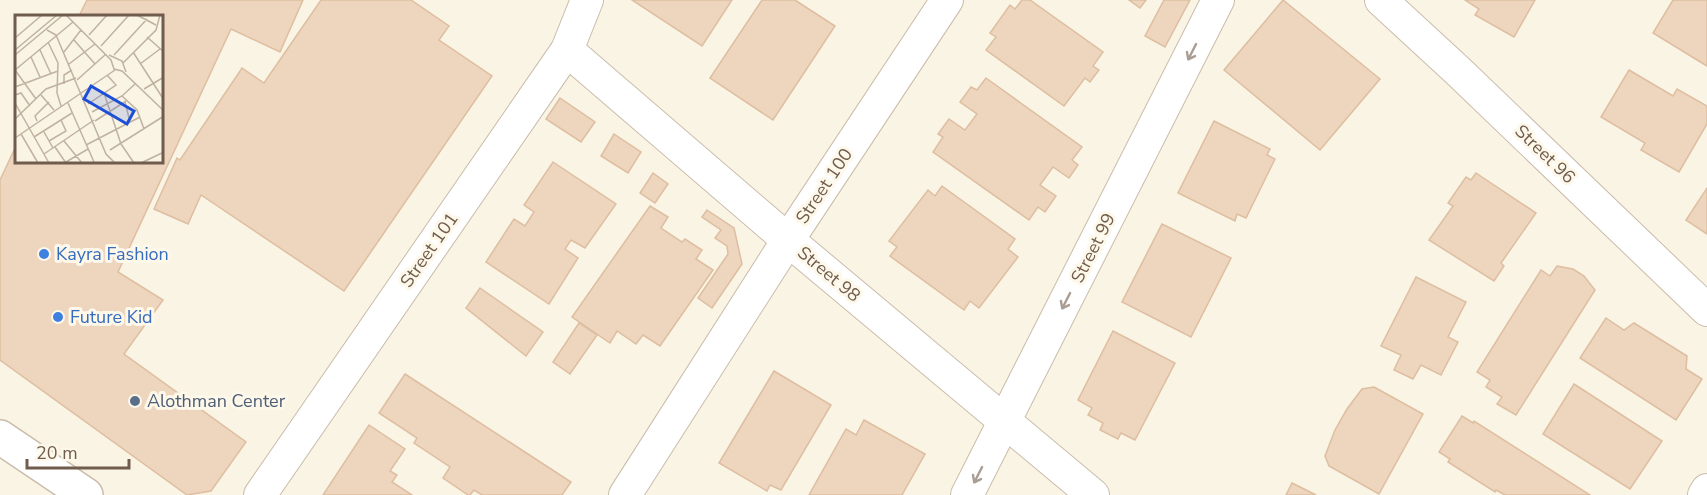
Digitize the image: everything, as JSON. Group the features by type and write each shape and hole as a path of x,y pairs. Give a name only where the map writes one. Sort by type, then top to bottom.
{"street":[{"name":"Street 101","path":"260,495 567,50 587,0"},
{"name":"Street 100","path":"625,495 788,240 947,0"},
{"name":"Street 99","path":"967,495 1218,0"},
{"name":"Street 96","path":"1381,0 1707,310"},
{"name":"Street 98","path":"567,50 788,240 1093,495"},
{"path":"0,437 86,495"},
{"path":"1704,495 1707,490"}],"building":[{"path":"87,0 303,0 280,52 231,29 118,272 163,300 124,354 246,442 211,491 187,495 0,360 0,180 15,148 15,164 164,164 164,15 80,15"},
{"path":"321,0 411,0 449,26 439,40 492,76 344,291 201,195 188,224 154,209 177,158 180,160 242,68 264,83"},
{"path":"632,0 732,0 702,46"},
{"path":"762,0 795,0 835,26 773,120 710,78"},
{"path":"1022,0 1030,0 1103,52 1093,66 1099,70 1090,82 1085,78 1064,106 986,50 996,37 990,33 1010,5 1015,9"},
{"path":"1129,0 1146,0 1140,8"},
{"path":"1164,0 1190,0 1165,47 1145,36"},
{"path":"1283,0 1380,79 1320,150 1224,70"},
{"path":"1465,0 1535,0 1514,37 1475,15 1479,9"},
{"path":"1673,0 1707,0 1707,66 1653,33"},
{"path":"1629,70 1673,96 1677,89 1707,106 1707,124 1679,172 1641,150 1645,143 1601,117"},
{"path":"986,78 1082,147 1072,160 1078,165 1069,178 1053,167 1040,185 1056,196 1045,212 1038,207 1029,220 933,152 943,137 938,134 949,119 965,130 977,114 960,102 971,87 977,90"},
{"path":"560,98 595,122 581,142 546,119"},
{"path":"1214,121 1270,149 1267,155 1275,159 1246,218 1237,214 1235,221 1178,193"},
{"path":"614,134 641,152 628,173 601,156"},
{"path":"553,162 616,204 585,248 571,240 565,249 578,258 549,304 486,262 514,219 525,226 534,212 524,205"},
{"path":"653,173 668,184 655,203 640,193"},
{"path":"1476,173 1536,213 1501,263 1504,266 1494,281 1429,240 1453,206 1448,203 1466,177 1471,180"},
{"path":"942,186 1015,239 1008,249 1018,257 979,308 970,301 964,310 890,256 897,247 889,241 928,190 935,196"},
{"path":"1707,188 1707,234 1686,220"},
{"path":"650,206 668,217 661,228 682,242 685,239 702,250 696,259 713,270 660,346 643,335 636,344 617,331 610,343 572,317"},
{"path":"707,210 734,228 742,264 712,308 698,298 728,254 727,246 715,238 721,230 702,217"},
{"path":"1162,224 1231,258 1191,337 1122,302"},
{"path":"1557,266 1573,269 1584,276 1595,290 1516,415 1497,404 1502,397 1486,387 1490,380 1477,372 1541,270 1550,276"},
{"path":"1416,277 1466,302 1448,337 1458,342 1441,375 1421,365 1413,379 1394,370 1401,355 1381,346"},
{"path":"480,288 543,332 526,356 466,308"},
{"path":"1606,318 1624,330 1634,323 1687,356 1686,369 1702,379 1676,420 1580,358"},
{"path":"579,323 597,335 570,374 553,362"},
{"path":"1113,331 1175,363 1135,440 1121,433 1118,439 1100,430 1103,423 1088,415 1092,408 1078,400"},
{"path":"774,371 831,405 781,490 770,485 767,491 719,463"},
{"path":"405,374 571,482 562,495 482,495 474,490 468,495 443,478 450,467 414,443 417,438 379,413"},
{"path":"1574,384 1662,441 1630,489 1543,434"},
{"path":"1374,387 1423,414 1379,494 1329,466 1325,456 1335,430 1347,409 1362,389"},
{"path":"1462,416 1473,423 1474,421 1590,495 1505,495 1496,490 1495,492 1448,462 1450,459 1439,452"},
{"path":"864,420 925,454 902,495 809,495 846,429 856,435"},
{"path":"369,425 405,449 390,471 397,475 392,482 412,495 323,495"},
{"path":"1292,483 1316,495 1286,495"}],"place":[{"name":"Kayra Fashion","path":"44,254"},
{"name":"Future Kid","path":"58,317"},
{"name":"Alothman Center","path":"135,401"}]}
